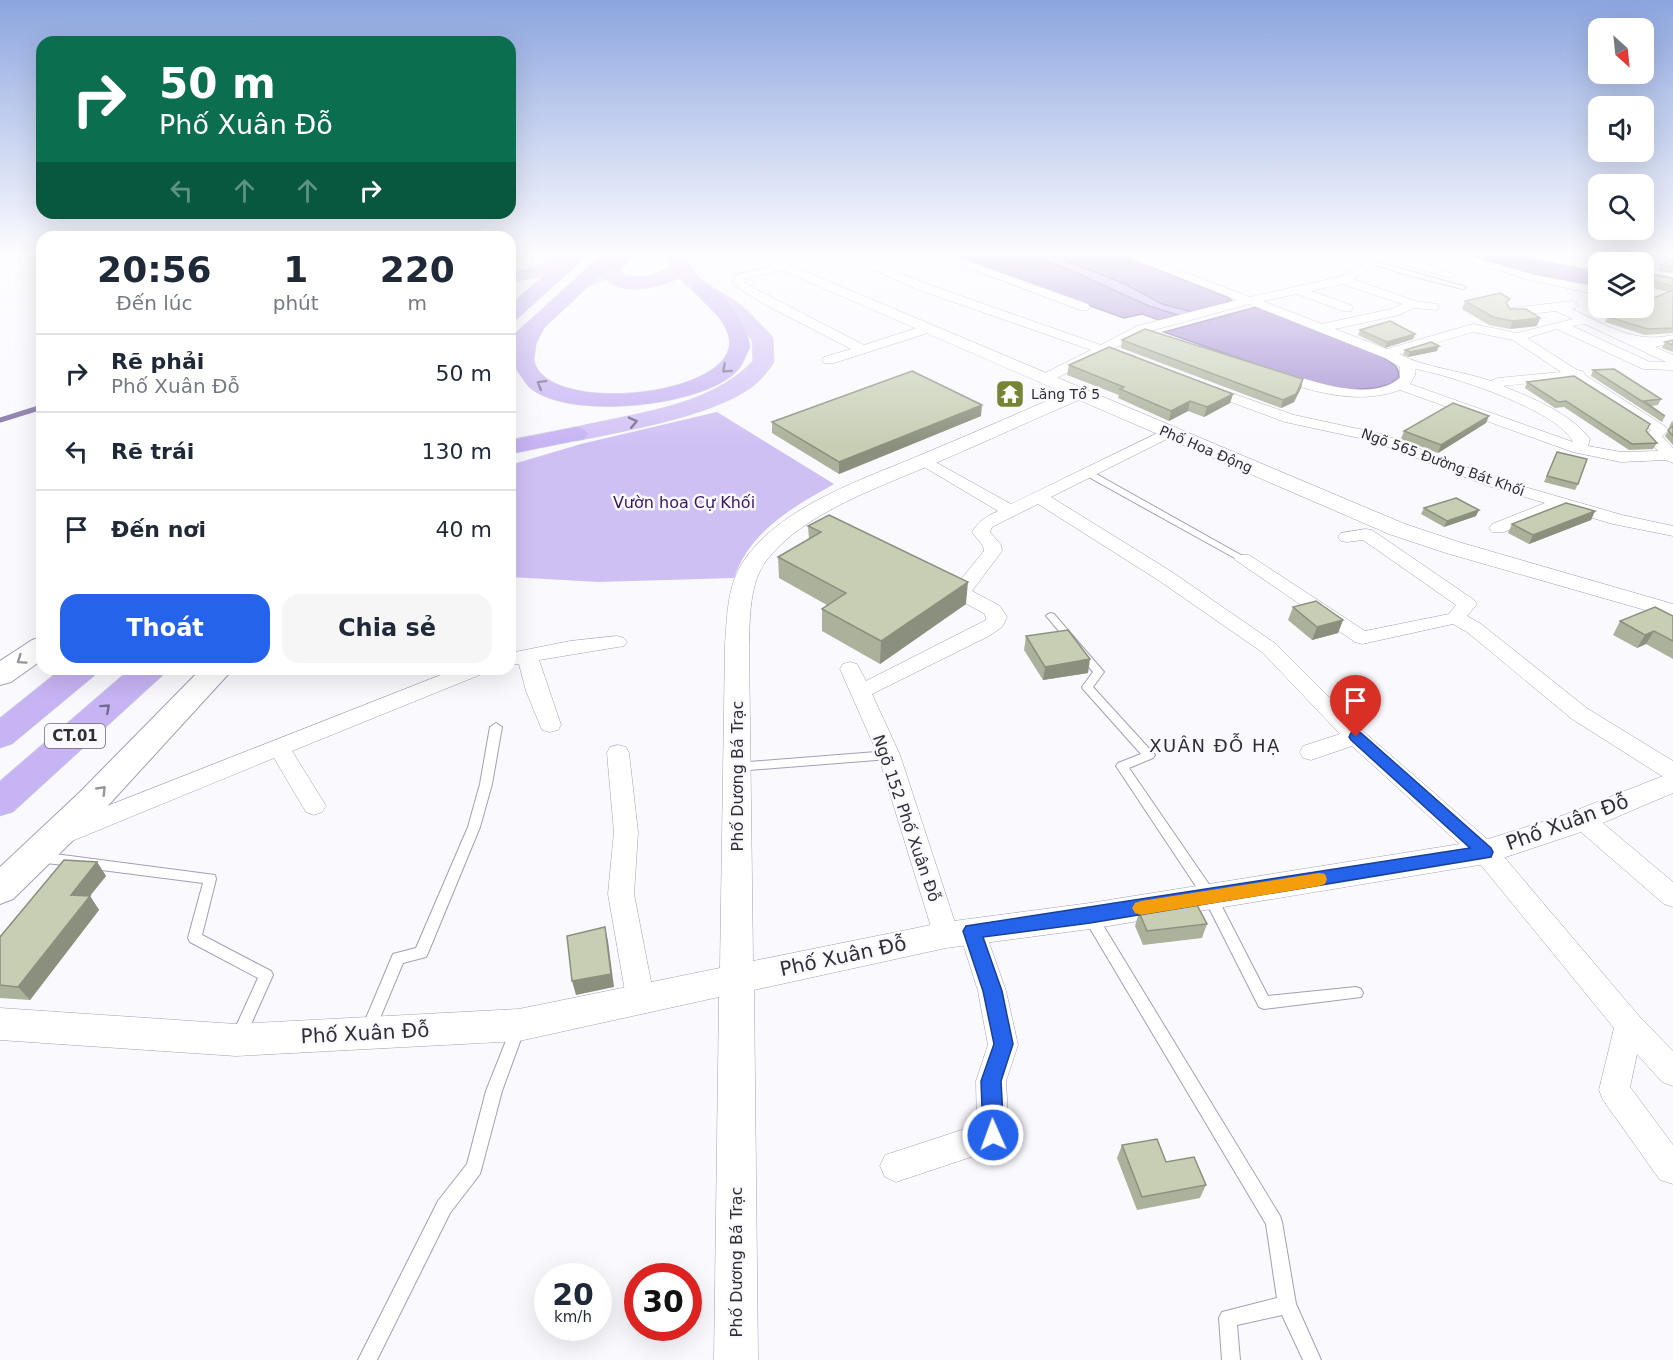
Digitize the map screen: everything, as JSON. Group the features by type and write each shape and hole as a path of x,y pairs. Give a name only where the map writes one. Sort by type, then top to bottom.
{"highway":[{"path":"516,343 544,317"},
{"path":"535,326 525,347 523,363 528,376 544,388 570,396 602,400 637,399 671,394 701,385 723,373 736,360 740,347 738,334 728,317"},
{"path":"516,446 686,409 723,396 748,381 762,368 767,353 763,339 744,317"},
{"name":"CT.01","path":"0,736 74,675"},
{"name":"CT.01","path":"0,802 143,675"},
{"path":"0,729 52,693"}],"main road":[{"path":"516,450 576,434"},
{"path":"0,675 36,650"},
{"path":"0,889 212,675"}],"street":[{"path":"801,317 862,350"},
{"name":"Phố Hoa Động","path":"900,317 1397,529 1454,548 1673,610"},
{"path":"1012,317 1148,366"},
{"path":"1044,380 1142,329 1185,317"},
{"path":"1292,317 1406,364 1457,374 1525,402 1546,413 1582,439 1579,449"},
{"path":"1321,328 1370,317"},
{"path":"1581,317 1673,360"},
{"path":"1517,337 1558,325 1587,320"},
{"path":"1558,325 1639,363 1648,366 1673,366"},
{"path":"1384,354 1473,328 1517,337 1661,429 1653,435 1671,456"},
{"path":"829,360 926,329"},
{"path":"1142,329 1162,336"},
{"path":"1629,339 1655,343 1673,339"},
{"path":"1400,386 1407,378 1406,364"},
{"path":"1257,368 1337,393 1377,392 1400,386 1579,449 1621,458 1671,456"},
{"path":"1498,382 1578,374"},
{"name":"Ngõ 565 Đường Bát Khối","path":"1192,382 1290,419 1377,437 1491,482 1619,520 1673,531"},
{"name":"Phố Dương Bá Trạc","path":"736,1360 737,645 742,594 752,567 775,538 819,521 848,494 1078,394"},
{"path":"961,592 994,548 983,536 981,527 1168,433"},
{"path":"922,461 1011,511"},
{"path":"1039,497 1165,576 1269,648 1356,737 1485,852 1629,1025 1673,1072"},
{"path":"1498,528 1561,503"},
{"path":"1243,559 1362,638 1456,618 1467,604 1366,534 1347,537"},
{"path":"868,688 991,627 997,617 993,610 921,572"},
{"path":"1456,618 1474,628 1580,714 1671,782"},
{"path":"550,725 537,691 519,657 570,647 617,642"},
{"name":"Ngõ 152 Phố Xuân Đỗ","path":"850,669 889,755 922,854 959,933 992,991 1003,1044 991,1081 993,1135 896,1166"},
{"path":"42,849 278,747 460,675"},
{"path":"1311,752 1356,737"},
{"path":"278,747 314,806"},
{"path":"618,753 626,832 621,894 640,997"},
{"name":"Phố Xuân Đỗ","path":"0,1024 236,1040 519,1025 640,997 959,933 1090,916 1485,852 1583,820 1671,782"},
{"path":"1583,820 1673,897"},
{"path":"1629,1025 1614,1090 1671,1169"}],"lane":[{"path":"1088,473 1243,559"},
{"path":"1653,605 1673,616"},
{"path":"1051,616 1099,672 1087,687 1149,755 1122,766 1210,897 1264,1003 1356,993"},
{"path":"367,1033 398,958 421,953 474,827 486,784 496,727"},
{"path":"737,767 889,755"},
{"path":"42,849 55,859 210,879 195,938 266,975 236,1040"},
{"path":"1090,916 1274,1222 1287,1305 1312,1360"},
{"path":"367,1360 444,1207 474,1168 494,1091 519,1025"},
{"path":"1231,1360 1228,1318 1287,1305"}],"green space":[{"name":"Vườn hoa Cự Khối","path":"717,412 834,484 789,511 762,534 741,561 734,578 598,582 516,577 516,463 581,444"}],"shaded area":[{"path":"1217,317 1285,317 1373,352 1397,368 1399,377 1390,384 1376,388 1344,390 1304,381 1164,332"}],"building":[{"path":"1495,317 1540,318 1513,321"},
{"path":"1673,317 1673,328 1648,329 1611,318"},
{"path":"1390,321 1415,334 1387,342 1360,330"},
{"path":"1145,329 1303,379 1296,394 1283,400 1122,340"},
{"path":"1431,342 1439,346 1410,352 1405,350"},
{"path":"1109,347 1233,394 1207,407 1190,401 1171,411 1120,389 1124,387 1069,365"},
{"path":"1614,369 1661,399 1644,401 1665,416 1593,370"},
{"path":"912,371 982,405 839,462 772,422"},
{"path":"1574,376 1650,424 1646,431 1657,443 1632,444 1566,401 1558,402 1527,382"},
{"path":"1453,403 1489,416 1441,445 1404,431"},
{"path":"1673,426 1673,436 1668,430"},
{"path":"1557,452 1587,459 1578,484 1547,476"},
{"path":"1456,498 1479,510 1447,521 1424,508"},
{"path":"1566,503 1595,511 1533,535 1512,524"},
{"path":"829,515 968,582 881,641 822,609 846,593 778,557 821,532 808,526"},
{"path":"1316,601 1343,620 1317,627 1293,607"},
{"path":"1655,607 1673,616 1673,641 1654,631 1645,635 1620,621"},
{"path":"1068,630 1090,659 1045,667 1026,636"},
{"path":"64,860 97,862 71,895 90,896 18,987 0,985 0,937"},
{"path":"1197,905 1207,924 1147,931 1139,912"},
{"path":"605,927 611,974 572,981 567,936"},
{"path":"1157,1139 1166,1162 1194,1157 1206,1185 1142,1197 1122,1145"}],"waterway":[{"path":"0,420 36,409"}],"slow traffic":[{"path":"1141,908 1319,879"}],"place":[{"name":"Lăng Tổ 5","path":"1010,394"}],"district":[{"name":"XUÂN ĐỖ HẠ","path":"1215,746"}],"route":[{"path":"993,1135 991,1081 1003,1044 992,991 972,931 1090,916 1485,852 1356,737"}]}
